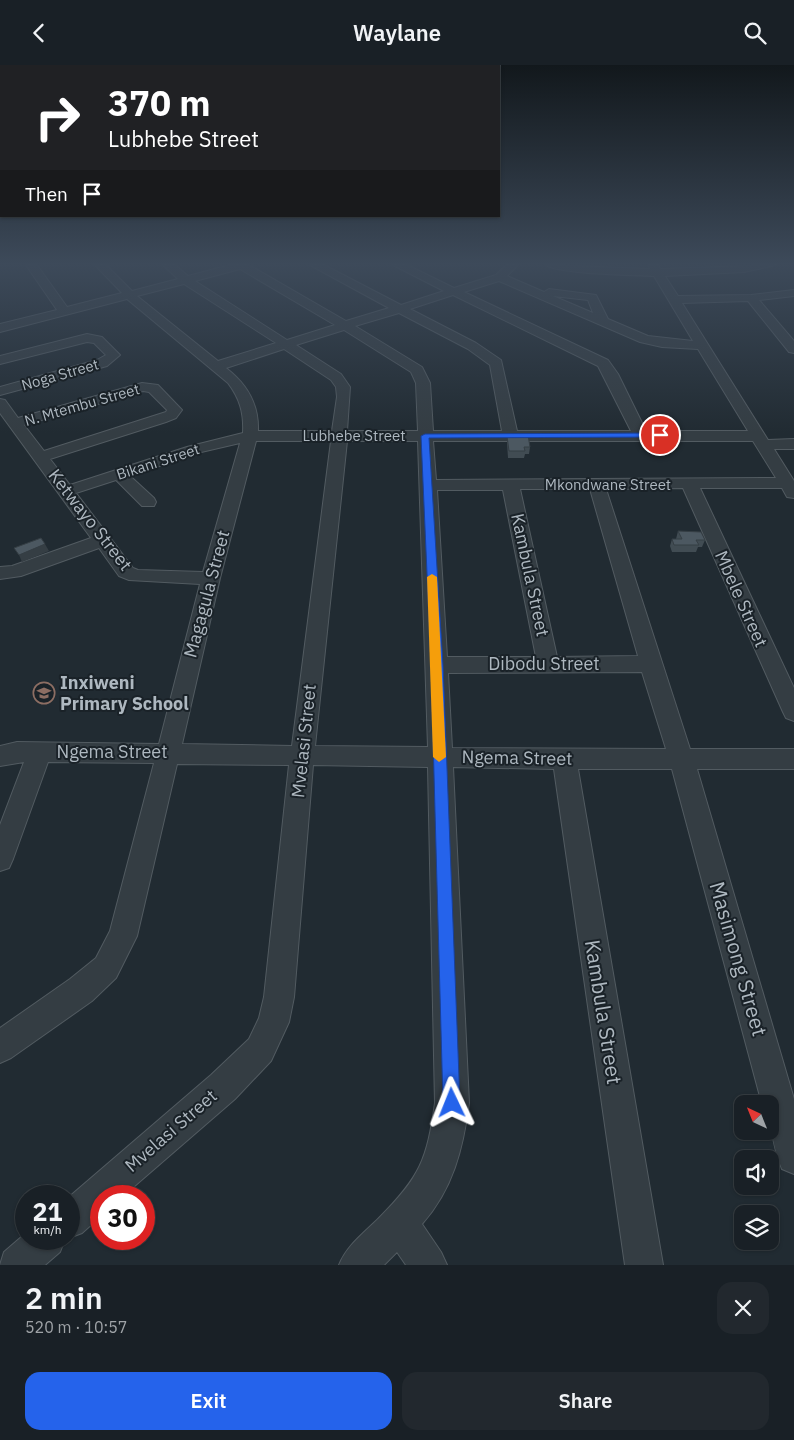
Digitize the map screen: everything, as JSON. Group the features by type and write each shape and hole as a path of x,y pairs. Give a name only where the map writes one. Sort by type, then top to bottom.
{"street":[{"path":"0,328 28,321"},
{"name":"Magagula Street","path":"0,1047 81,990 106,968 123,936 166,753 211,577 250,437 251,417 240,387 161,321"},
{"name":"Mvelasi Street","path":"80,1210 223,1087 260,1050 274,1022 280,997 302,756 344,397 341,381 251,321"},
{"path":"337,321 396,355 420,373 423,383 437,665 452,1103 448,1136 439,1167 422,1197 358,1265"},
{"path":"217,366 361,321"},
{"path":"422,321 472,346 496,363 510,435"},
{"path":"514,321 603,363 611,374 640,435"},
{"path":"600,321 651,341 702,345"},
{"path":"687,321 790,489"},
{"path":"770,321 794,349"},
{"name":"Noga Street","path":"0,360 87,338 98,340 114,355 102,363 0,391"},
{"name":"N. Mtembu Street","path":"16,423 142,387 154,388 175,410 171,415 161,419 39,457"},
{"name":"Ketwayo Street","path":"0,403 39,457 130,574 211,577"},
{"name":"Lubhebe Street","path":"250,437 640,435 761,440 794,444"},
{"name":"Bikani Street","path":"67,491 192,450 250,437"},
{"path":"119,474 148,502"},
{"name":"Mkondwane Street","path":"429,485 690,485 790,489"},
{"name":"Masimong Street","path":"597,485 682,760 794,1157"},
{"name":"Mbele Street","path":"690,485 794,712"},
{"name":"Kambula Street","path":"511,486 548,664"},
{"path":"0,573 14,572 103,540"},
{"name":"Dibodu Street","path":"437,665 651,664"},
{"name":"Ngema Street","path":"0,756 17,752 40,752 564,759 794,759"},
{"path":"0,859 40,752"},
{"name":"Kambula Street","path":"564,759 644,1265"},
{"path":"399,1222 428,1265"},
{"path":"17,1265 34,1250"}],"building":[{"path":"528,435 530,447 524,447 525,451 509,451 507,436"},
{"path":"678,531 701,532 705,540 696,540 699,545 674,545 672,539 682,539"},
{"path":"41,538 45,544 19,555 14,548"}],"slow traffic":[{"path":"432,577 437,665 439,757"}],"place":[{"name":"Inxiweni Primary School","path":"44,693"}],"route":[{"path":"452,1103 437,665 425,436 660,435"}]}
